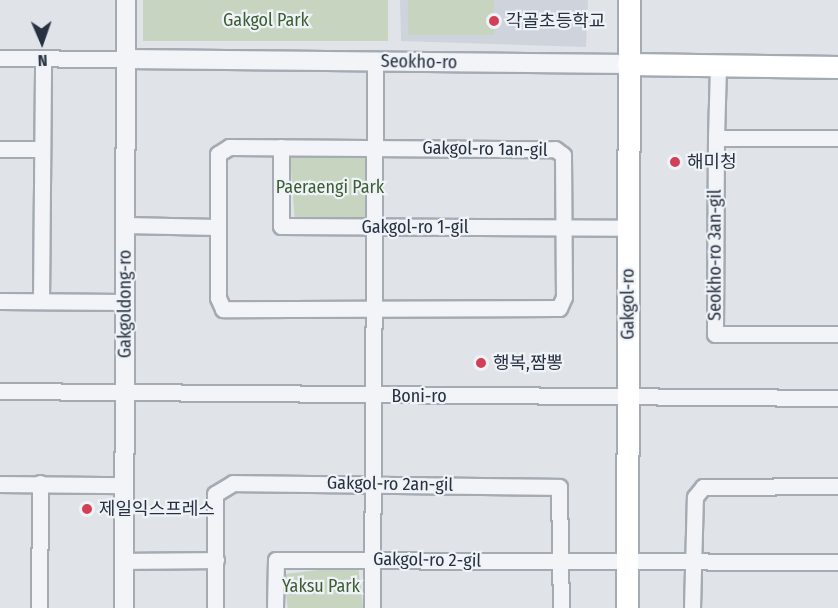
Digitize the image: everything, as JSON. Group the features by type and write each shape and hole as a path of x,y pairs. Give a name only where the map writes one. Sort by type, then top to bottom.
{"main road":[{"name":"Gakgol-ro","path":"627,608 629,0"},
{"name":"Seokho-ro","path":"628,64 838,67"}],"street":[{"name":"Gakgoldong-ro","path":"124,608 126,0"},
{"name":"Seokho-ro","path":"0,58 628,64"},
{"path":"41,301 43,58"},
{"path":"372,608 375,62"},
{"path":"718,66 716,138 838,138"},
{"name":"Seokho-ro 3an-gil","path":"716,138 715,334 838,334"},
{"name":"Gakgol-ro 1an-gil","path":"230,147 374,147 555,149 562,155 564,297 559,308 223,309 218,298 218,154 230,147"},
{"name":"Gakgol-ro 1-gil","path":"281,147 281,226 628,228"},
{"path":"0,149 42,149"},
{"path":"125,225 217,227"},
{"path":"0,301 125,302"},
{"name":"Boni-ro","path":"0,391 838,398"},
{"path":"39,608 40,483"},
{"name":"Gakgol-ro 2an-gil","path":"215,608 215,494 232,483 559,487 561,608"},
{"path":"0,484 123,485"},
{"path":"692,608 695,497 703,487 838,486"},
{"path":"125,561 216,560"},
{"name":"Gakgol-ro 2-gil","path":"274,608 276,560 838,562"}],"shaded area":[{"name":"각골초등학교","path":"400,0 588,0 586,47 401,41"}],"green space":[{"name":"Gakgol Park","path":"143,0 388,0 388,41 143,41"},
{"path":"408,0 494,0 494,35 408,35"},
{"name":"Paeraengi Park","path":"364,151 368,156 365,222 295,223 290,157"},
{"name":"Yaksu Park","path":"358,565 363,608 288,608 284,574"}],"place":[{"name":"각골초등학교","path":"494,21"},
{"name":"해미청","path":"675,162"},
{"name":"행복,짬뽕","path":"481,363"},
{"name":"제일익스프레스","path":"87,509"}]}
